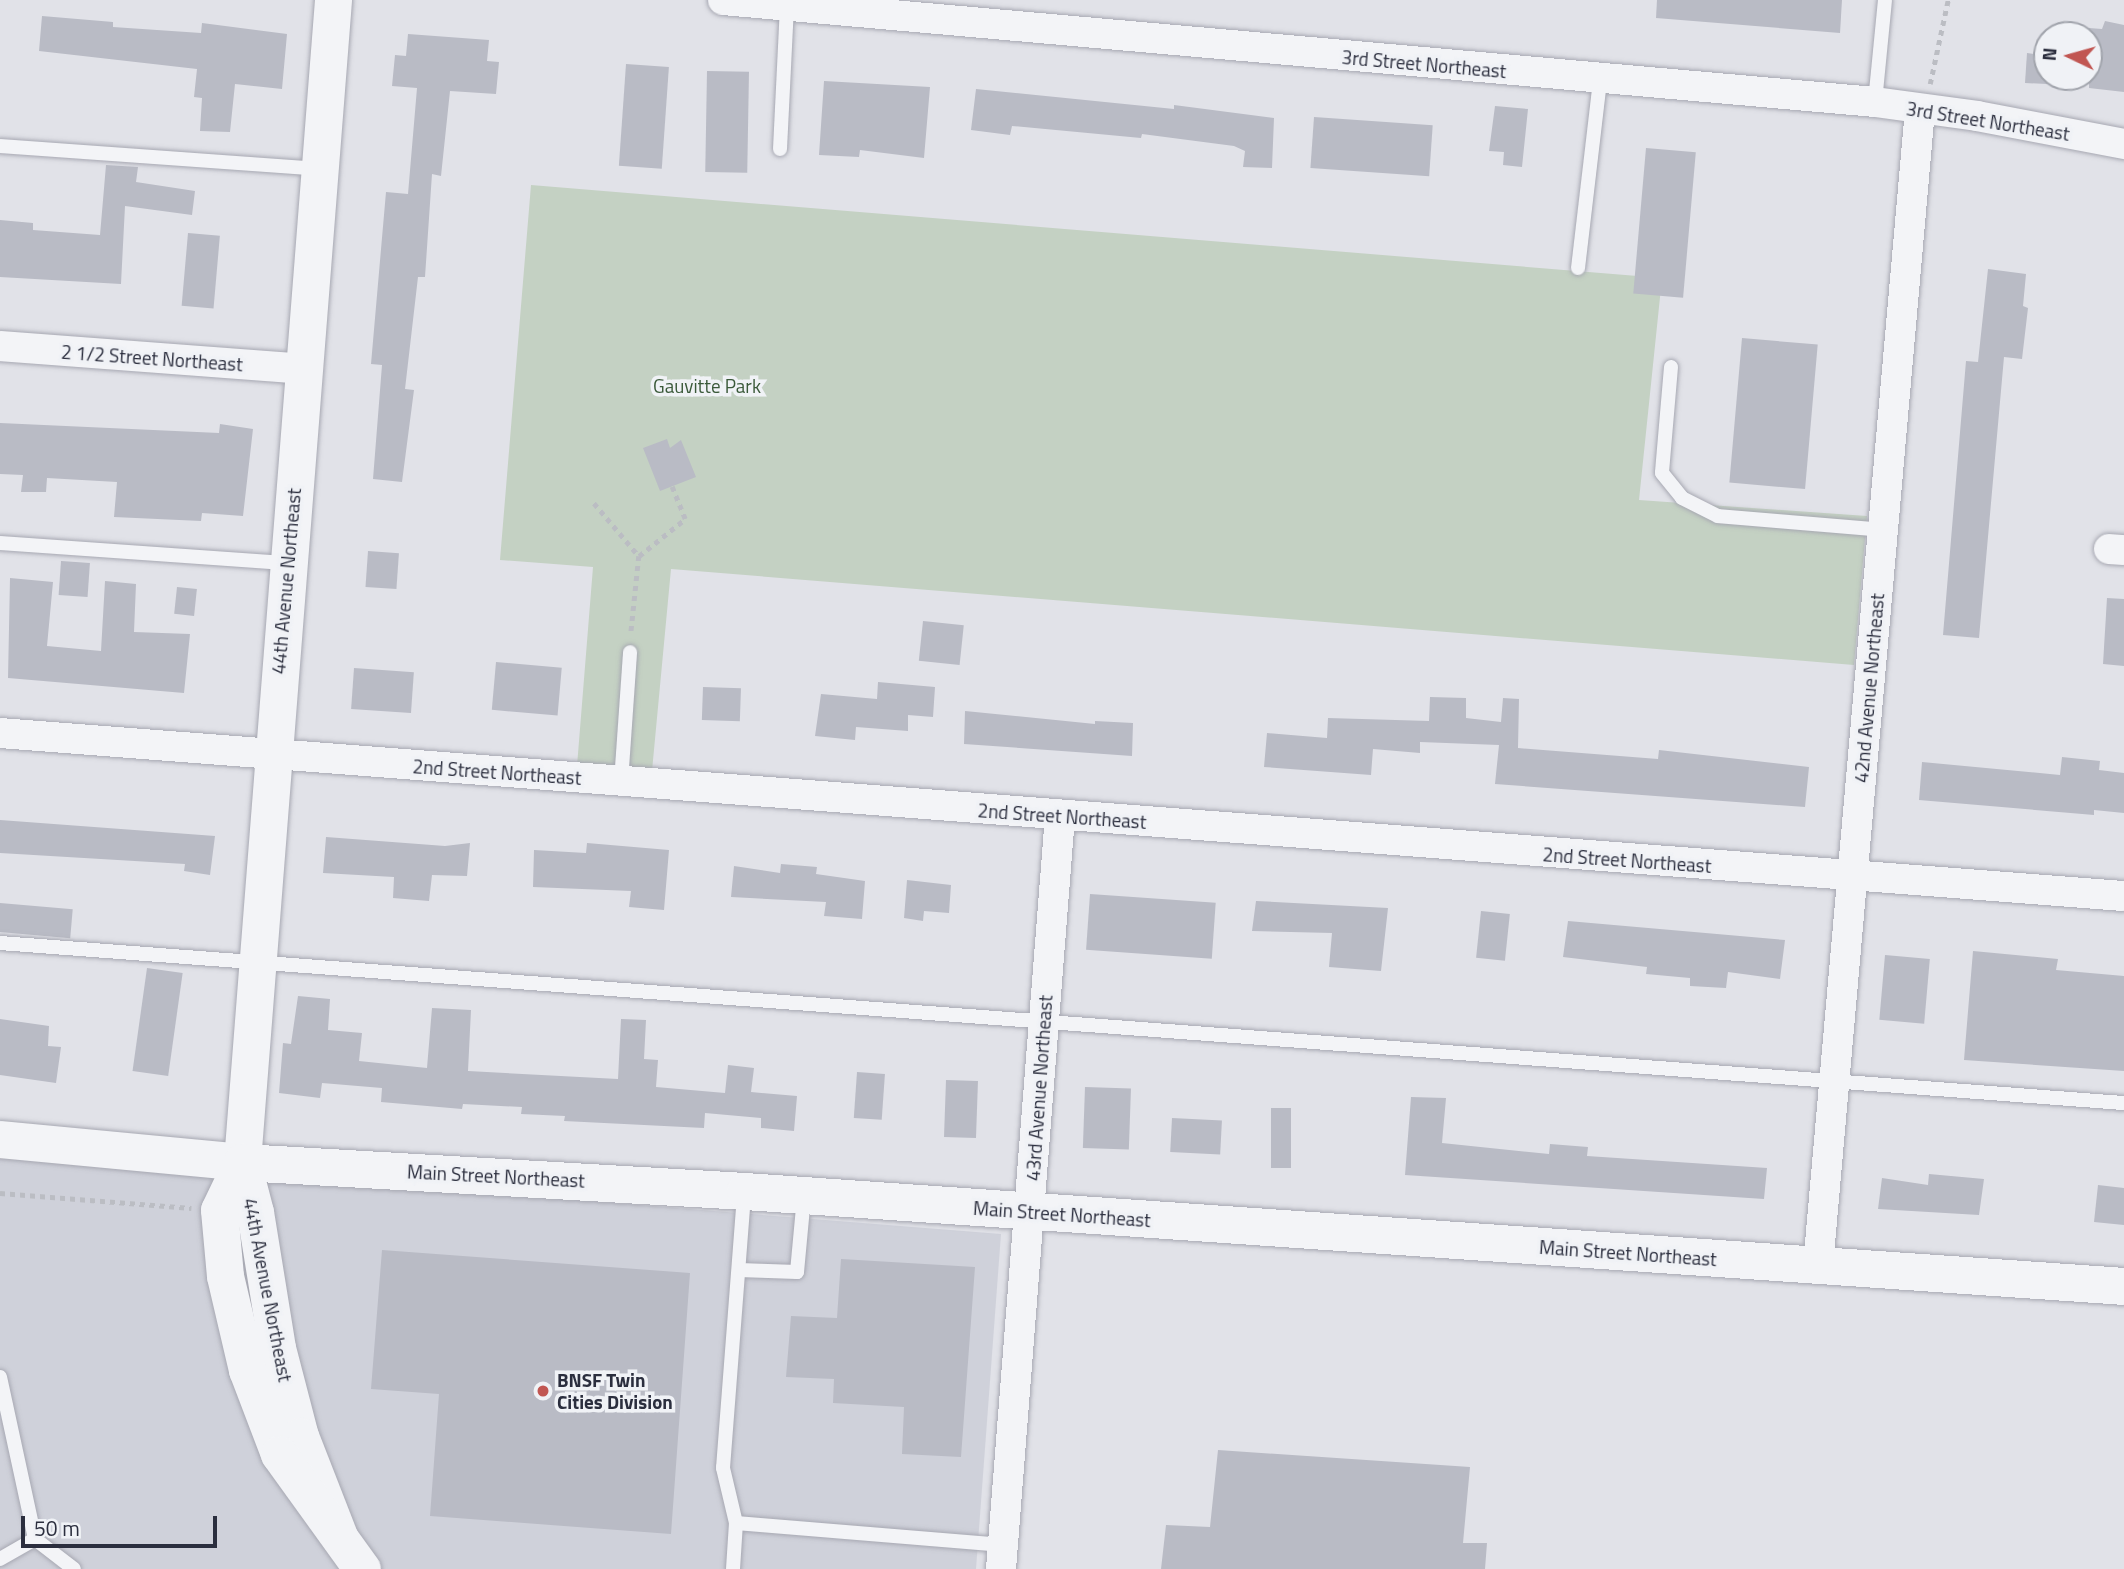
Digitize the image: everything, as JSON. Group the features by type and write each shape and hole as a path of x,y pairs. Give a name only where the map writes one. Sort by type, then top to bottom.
{"street":[{"name":"44th Avenue Northeast","path":"333,0 254,962 242,1162 255,1212 277,1348 300,1436 338,1535"},
{"name":"3rd Street Northeast","path":"723,0 1600,80 1875,102 1977,116 2124,144"},
{"name":"42nd Avenue Northeast","path":"1818,1266 1920,110"},
{"name":"2 1/2 Street Northeast","path":"0,346 304,369"},
{"name":"2nd Street Northeast","path":"0,733 2124,896"},
{"name":"43rd Avenue Northeast","path":"1002,1557 1060,816"},
{"name":"Main Street Northeast","path":"0,1139 242,1162 745,1191 2124,1286"},
{"name":"44th Avenue Northeast","path":"242,1162 219,1210 225,1276 247,1370 279,1454 362,1569"}],"lane":[{"path":"1875,102 1885,0"},
{"path":"780,149 787,6"},
{"path":"1578,268 1600,80"},
{"path":"0,146 320,169"},
{"path":"1671,367 1662,473 1682,498 1718,516 1883,530"},
{"path":"0,543 288,563"},
{"path":"621,782 630,653"},
{"path":"0,943 2124,1103"},
{"path":"733,1569 736,1523 723,1468 745,1191"},
{"path":"738,1270 797,1272 804,1195"},
{"path":"0,1377 35,1539 74,1569"},
{"path":"736,1523 1002,1557"},
{"path":"0,1559 35,1539"}],"path":[{"path":"1920,110 1934,74 1948,0"},
{"path":"639,556 685,519 672,487"},
{"path":"594,503 639,556 630,653"},
{"path":"0,1193 219,1210"}],"shaded area":[{"path":"0,1154 1001,1234 976,1569 0,1569"}],"green space":[{"name":"Gauvitte Park","path":"531,185 1662,278 1639,500 1867,516 1854,665 671,569 652,771 577,766 593,567 500,560"}],"building":[{"path":"1657,0 1842,0 1840,33 1656,18"},
{"path":"42,16 113,22 113,27 201,33 202,23 287,34 282,89 235,84 230,132 200,131 202,98 194,97 197,69 39,51"},
{"path":"2105,21 2124,25 2124,92 2103,90"},
{"path":"408,34 489,40 487,61 499,62 496,94 450,91 441,176 432,174 425,277 418,277 405,389 414,390 402,482 373,479 382,365 371,364 386,192 408,194 417,88 392,86 395,55 406,56"},
{"path":"2027,53 2033,54 2033,83 2025,83"},
{"path":"626,64 669,67 662,169 619,166"},
{"path":"707,71 749,72 747,173 705,172"},
{"path":"824,81 930,87 924,158 860,150 859,157 819,155"},
{"path":"976,89 1174,109 1174,105 1274,118 1272,168 1243,167 1245,151 1234,146 1142,134 1141,138 1012,126 1010,135 971,130"},
{"path":"1495,106 1528,109 1522,167 1503,165 1504,152 1489,151"},
{"path":"1314,117 1433,125 1429,176 1310,168"},
{"path":"1646,148 1696,152 1683,298 1633,293"},
{"path":"106,165 138,167 136,182 195,191 192,215 125,206 121,284 0,277 0,220 33,223 33,230 100,235"},
{"path":"188,233 220,236 214,309 182,306"},
{"path":"1988,269 2026,274 2023,306 2028,308 2022,359 2004,357 1979,638 1943,635 1966,361 1978,362"},
{"path":"1742,338 1818,345 1805,489 1729,482"},
{"path":"0,423 219,433 220,424 253,429 243,516 202,513 201,521 114,517 117,482 47,478 46,492 21,492 23,475 0,474"},
{"path":"667,439 670,448 681,440 696,477 660,491 643,448"},
{"path":"368,551 399,553 396,589 365,587"},
{"path":"61,561 90,563 88,597 59,595"},
{"path":"10,578 53,582 47,646 101,651 105,581 136,584 134,632 190,634 184,693 8,678"},
{"path":"177,587 197,589 194,616 174,614"},
{"path":"2107,598 2124,599 2124,666 2103,664"},
{"path":"923,621 964,625 960,665 919,661"},
{"path":"496,662 562,668 558,716 492,710"},
{"path":"354,668 414,672 411,713 351,709"},
{"path":"878,682 935,687 933,717 908,715 908,731 856,727 855,740 815,736 821,694 877,699"},
{"path":"703,687 741,688 740,721 702,720"},
{"path":"1430,697 1466,698 1466,718 1501,722 1503,698 1519,699 1518,748 1658,759 1659,750 1809,767 1805,807 1495,784 1499,745 1420,742 1420,753 1373,749 1371,775 1264,767 1267,733 1327,738 1328,718 1429,721"},
{"path":"965,711 1095,724 1095,721 1133,723 1132,756 964,744"},
{"path":"2062,757 2100,761 2099,770 2124,773 2124,813 2094,810 2094,815 1919,800 1922,762 2060,775"},
{"path":"0,820 215,836 210,875 184,871 185,864 0,853"},
{"path":"326,837 445,846 470,843 467,876 432,875 429,901 393,898 394,877 323,873"},
{"path":"587,843 669,850 664,910 629,907 631,891 533,887 534,850 586,853"},
{"path":"781,864 817,867 816,874 865,881 862,919 824,916 826,902 731,897 734,866 780,873"},
{"path":"907,880 951,885 949,913 924,911 923,921 904,918"},
{"path":"1090,894 1216,903 1212,959 1086,950"},
{"path":"1256,901 1388,908 1381,971 1329,967 1332,933 1252,931"},
{"path":"0,903 73,909 70,938 0,932"},
{"path":"1481,911 1510,914 1505,961 1476,958"},
{"path":"1568,921 1785,940 1780,979 1728,972 1726,988 1690,986 1690,978 1646,974 1647,967 1563,957"},
{"path":"1973,951 2058,959 2056,970 2124,976 2124,1071 1964,1060"},
{"path":"1885,955 1930,959 1924,1024 1879,1020"},
{"path":"147,968 183,973 168,1076 133,1071"},
{"path":"298,996 330,999 328,1030 362,1033 359,1061 427,1068 432,1008 471,1010 468,1071 618,1079 621,1019 646,1020 644,1059 658,1060 656,1087 725,1093 728,1065 754,1068 751,1092 797,1096 794,1131 761,1128 761,1118 705,1113 704,1128 564,1121 565,1116 521,1114 522,1107 463,1104 462,1109 381,1102 382,1088 322,1083 320,1098 279,1093 283,1043 291,1044"},
{"path":"0,1019 49,1026 48,1046 61,1047 56,1083 0,1075"},
{"path":"857,1072 885,1074 882,1120 854,1118"},
{"path":"946,1080 978,1081 976,1138 944,1137"},
{"path":"1085,1087 1131,1089 1129,1150 1083,1148"},
{"path":"1411,1097 1446,1098 1442,1143 1549,1154 1550,1144 1588,1147 1587,1156 1767,1168 1764,1199 1405,1175"},
{"path":"1271,1108 1291,1108 1291,1168 1271,1168"},
{"path":"1172,1118 1222,1121 1220,1155 1170,1152"},
{"path":"1929,1174 1984,1179 1979,1215 1878,1209 1882,1178 1928,1185"},
{"path":"2098,1185 2124,1188 2124,1225 2094,1222"},
{"name":"BNSF Twin Cities Division","path":"382,1250 690,1273 671,1534 430,1516 439,1394 371,1389"},
{"path":"841,1259 975,1267 961,1457 902,1454 904,1407 833,1403 834,1379 786,1377 791,1316 837,1318"},
{"path":"1218,1450 1470,1467 1463,1543 1487,1543 1485,1569 1161,1569 1166,1525 1210,1527"}],"place":[{"name":"BNSF Twin Cities Division","path":"543,1391"}]}
